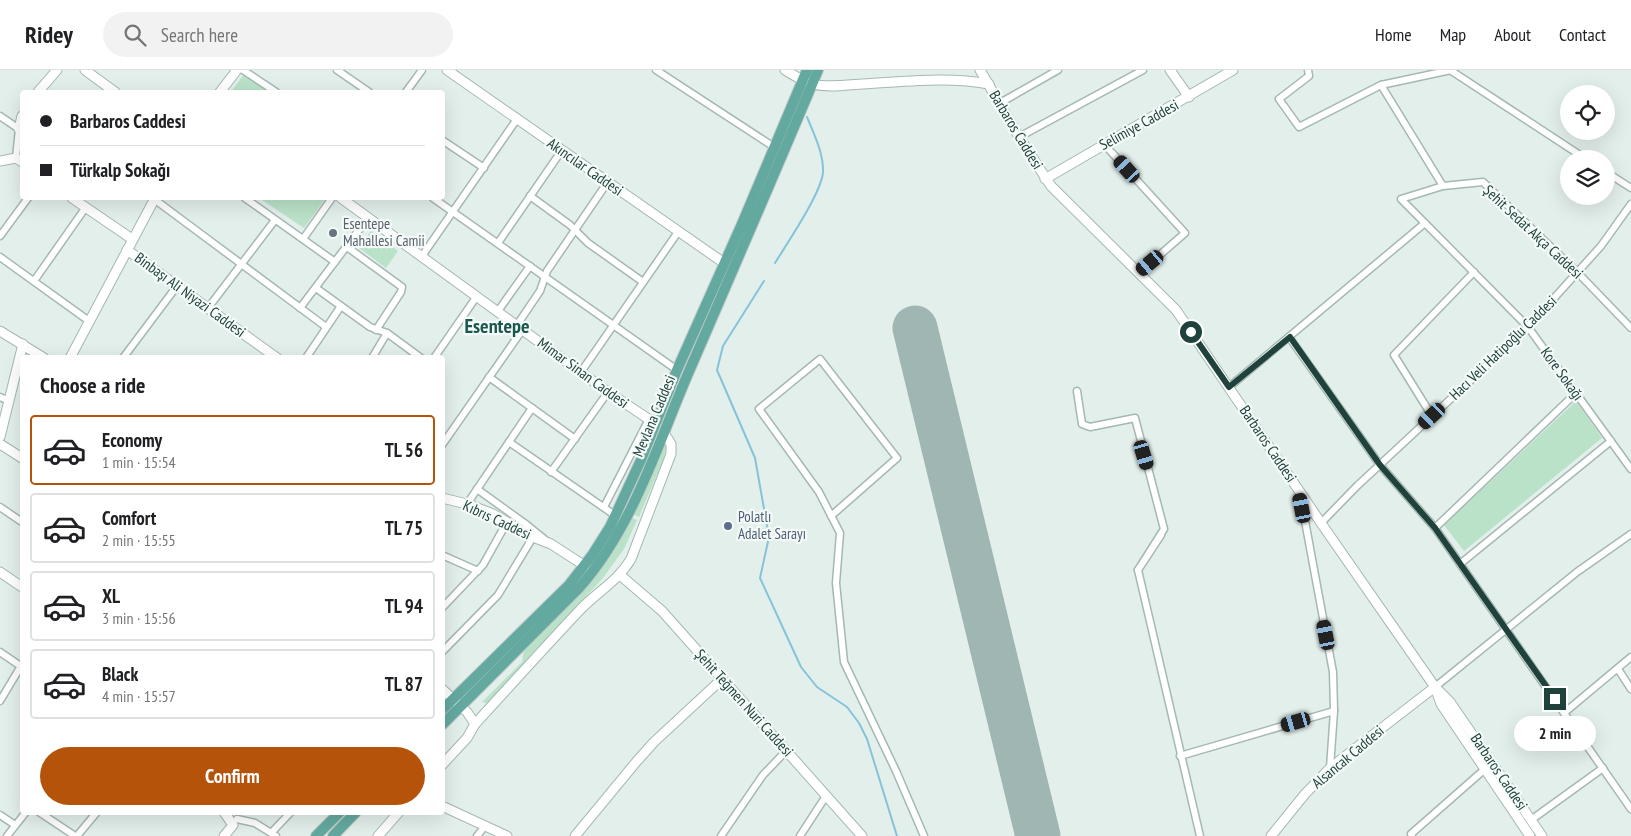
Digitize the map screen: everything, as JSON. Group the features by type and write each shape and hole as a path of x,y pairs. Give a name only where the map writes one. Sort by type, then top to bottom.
{"main road":[{"name":"Mevlana Caddesi","path":"445,721 457,703 584,566 616,516 652,421 677,370 774,147 807,78 818,70"},
{"name":"Mevlana Caddesi","path":"445,709 457,703 565,603 599,565 621,530 664,433 807,78"},
{"path":"316,836 337,815"},
{"path":"333,836 353,815"}],"street":[{"path":"40,90 57,70"},
{"path":"85,70 112,90"},
{"path":"222,90 238,70"},
{"path":"242,70 273,90"},
{"path":"337,70 366,90"},
{"path":"407,90 422,70"},
{"name":"Akıncılar Caddesi","path":"447,70 724,263"},
{"path":"656,70 774,147"},
{"path":"785,70 807,78 848,85 950,80 988,84"},
{"name":"Barbaros Caddesi","path":"980,70 1045,179 1176,310 1435,687 1450,702 1542,836"},
{"path":"1000,103 1058,70"},
{"path":"1019,136 1143,70"},
{"path":"1170,70 1189,97"},
{"name":"Selimiye Caddesi","path":"1045,179 1233,70"},
{"path":"1308,70 1309,76 1279,99 1299,127 1381,85 1450,70 1572,150"},
{"path":"1381,85 1443,186"},
{"path":"0,116 19,129"},
{"path":"422,256 517,120"},
{"path":"0,161 19,160 20,125"},
{"path":"445,142 484,168"},
{"path":"1104,144 1185,233 1139,272"},
{"path":"498,243 562,150"},
{"path":"1615,178 1631,188"},
{"name":"Şehit Sedat Akça Caddesi","path":"1401,199 1443,186 1483,182 1578,273 1631,328"},
{"path":"445,441 489,377 540,291 545,276 607,183"},
{"path":"530,196 588,243 643,282"},
{"name":"Kore Sokağı","path":"1401,199 1528,327 1631,470"},
{"path":"0,235 26,200"},
{"path":"75,200 132,239"},
{"path":"72,355 153,200"},
{"path":"157,200 326,327"},
{"path":"248,200 334,262"},
{"path":"303,239 331,200"},
{"name":"Mimar Sinan Caddesi","path":"346,200 368,218 608,392 652,421"},
{"path":"436,200 677,370"},
{"name":"Hacı Veli Hatipoğlu Caddesi","path":"1321,523 1380,465 1528,327 1601,246 1631,204"},
{"path":"34,282 86,207"},
{"path":"300,308 368,218"},
{"path":"208,308 275,220"},
{"path":"1229,387 1425,223"},
{"path":"581,372 678,232"},
{"path":"346,247 402,287 401,292 376,330"},
{"name":"Binbaşı Ali Niyazi Caddesi","path":"127,250 272,355"},
{"path":"0,257 89,321"},
{"path":"498,312 530,266"},
{"path":"1432,416 1394,356 1474,272"},
{"path":"125,355 177,286"},
{"path":"316,288 376,330 387,334 417,355"},
{"path":"436,355 477,296"},
{"path":"308,355 340,306"},
{"path":"0,331 40,355"},
{"path":"374,355 387,334"},
{"path":"1290,337 1380,465 1435,528 1631,809"},
{"path":"0,437 4,399 23,344"},
{"path":"831,516 897,458 820,359 760,408 819,492 831,516 840,533 836,583 844,662 896,771 924,836"},
{"path":"489,377 575,439"},
{"path":"1077,391 1082,424 1090,427 1135,418 1164,529 1138,570 1200,836"},
{"path":"551,472 608,392"},
{"path":"1435,528 1576,393"},
{"path":"467,504 532,408"},
{"path":"604,507 652,421"},
{"path":"445,762 467,738 475,724 581,609 620,575 631,559 671,454 671,444 664,433"},
{"path":"1460,564 1610,441"},
{"path":"509,442 616,516"},
{"path":"0,444 20,457"},
{"name":"Kıbrıs Caddesi","path":"477,489 584,566"},
{"path":"1299,490 1333,672 1334,711 1330,768"},
{"name":"Kıbrıs Caddesi","path":"445,499 467,504 551,544"},
{"path":"0,507 20,521"},
{"path":"445,605 487,559 507,522"},
{"path":"1138,570 1161,534"},
{"path":"1435,687 1577,572 1631,534"},
{"path":"445,649 498,595 534,537"},
{"path":"445,556 478,571"},
{"path":"0,572 20,586"},
{"name":"Şehit Teğmen Nuri Caddesi","path":"620,575 662,611 862,836"},
{"path":"0,652 20,666"},
{"path":"1564,713 1631,657"},
{"path":"1618,669 1631,689"},
{"path":"0,701 20,670"},
{"path":"575,836 636,760 722,679"},
{"name":"Barbaros Caddesi","path":"1435,687 1441,704 1530,836"},
{"name":"Alsancak Caddesi","path":"1271,836 1305,794 1330,768 1435,687"},
{"path":"445,692 471,717 475,724"},
{"path":"1180,756 1334,711"},
{"path":"721,836 763,775 786,751"},
{"path":"1531,820 1602,768"},
{"path":"1412,836 1411,834 1485,769"},
{"path":"800,836 826,796"},
{"path":"445,807 506,836"},
{"path":"0,815 15,826"},
{"path":"7,836 24,815"},
{"path":"44,815 76,836 94,815"},
{"path":"227,815 235,822 255,823 274,834 289,815"},
{"path":"224,836 241,815"},
{"path":"378,836 396,815"},
{"path":"477,836 485,826"}],"green space":[{"path":"244,74 268,90 232,90"},
{"path":"262,200 325,200 304,228"},
{"path":"371,231 398,251 386,268 359,248"},
{"path":"1576,401 1602,438 1464,551 1444,525"},
{"path":"665,442 664,458 639,517 633,514"},
{"path":"632,518 637,520 624,549 603,578 489,702 482,702 522,662 524,650 598,573 610,557"}],"waterway":[{"path":"775,263 810,206 823,173 820,151 807,117"},
{"path":"764,281 723,346 717,370 755,458 769,537 760,578 801,667 817,687 847,707 859,723 867,739 897,836"}],"runway":[{"path":"915,328 1038,836"}],"place":[{"name":"Esentepe Mahallesi Camii","path":"333,233"},
{"name":"Polatlı Adalet Sarayı","path":"728,526"}],"district":[{"name":"Esentepe","path":"497,326"}],"route":[{"path":"1191,332 1229,387 1290,337 1380,465 1435,528 1555,699"}]}
